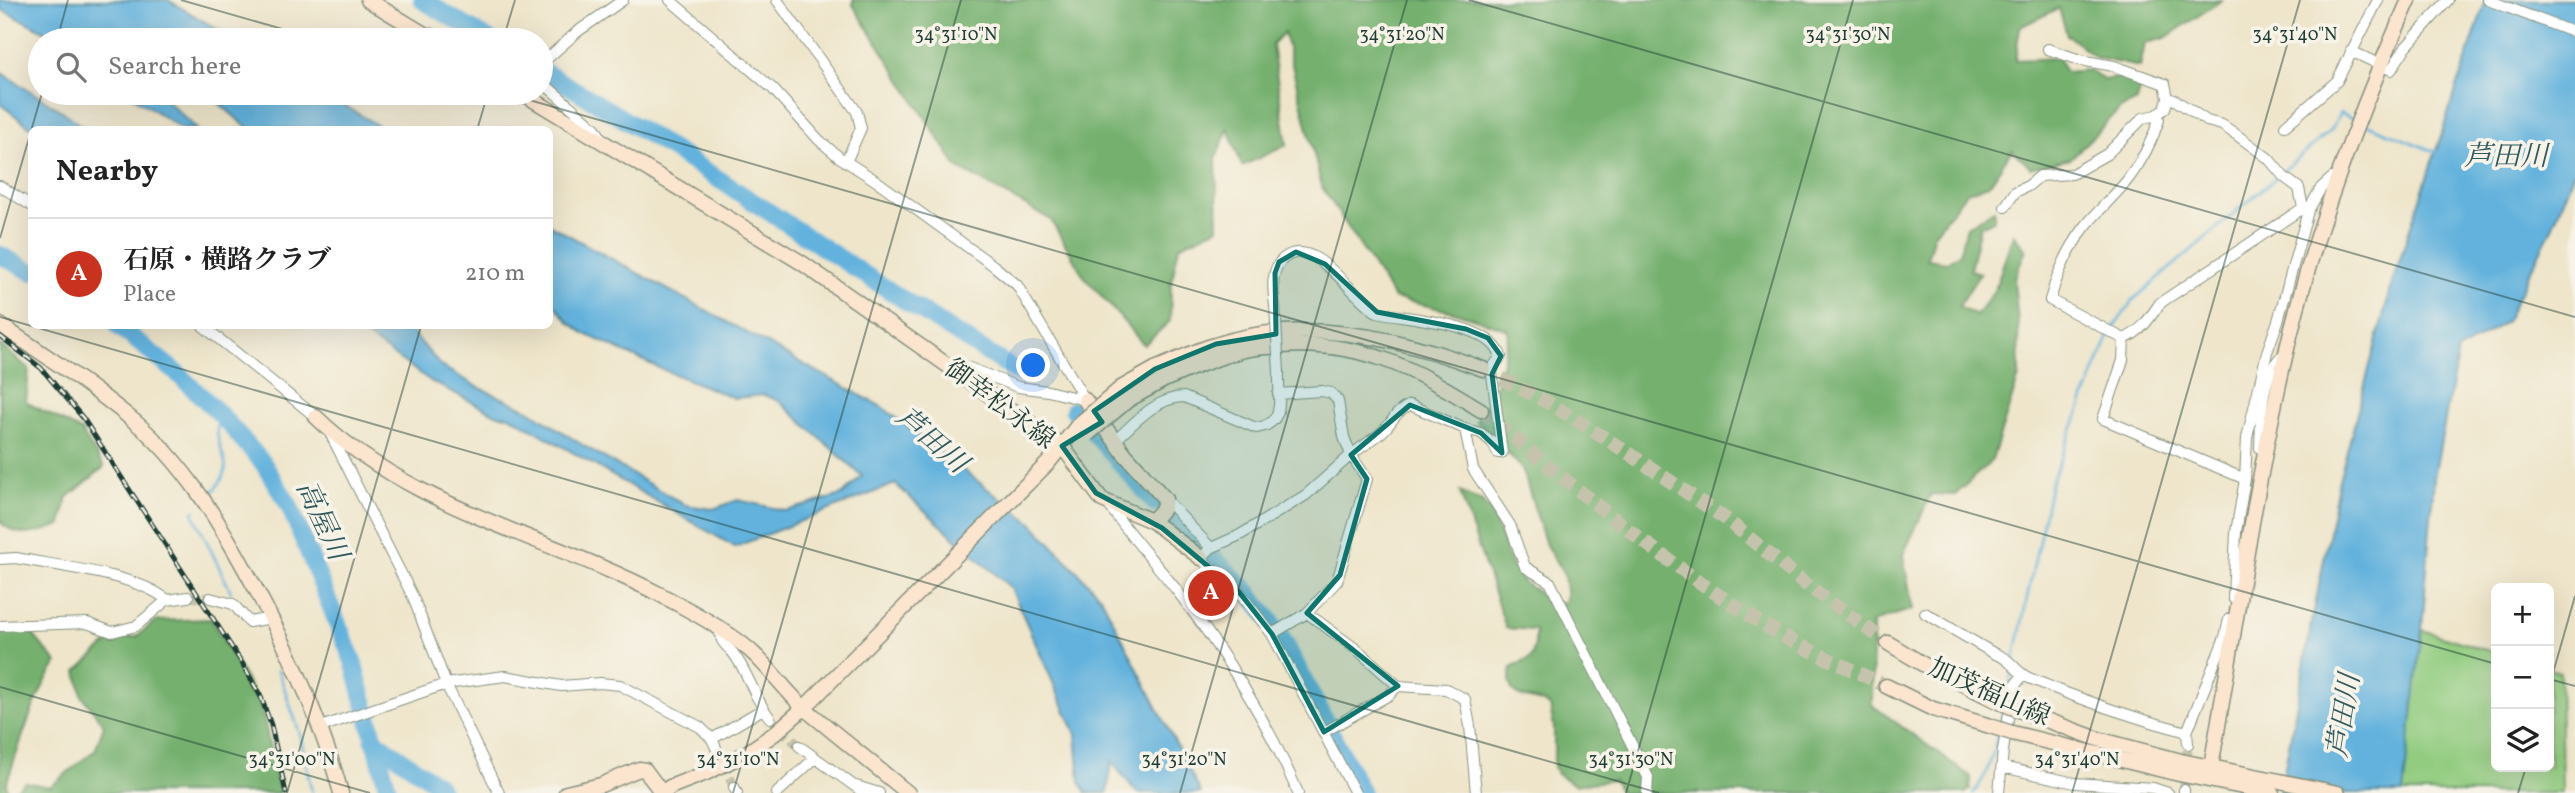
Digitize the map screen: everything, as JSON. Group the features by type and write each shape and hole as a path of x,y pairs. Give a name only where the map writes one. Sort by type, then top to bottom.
{"main road":[{"path":"368,0 414,28"},
{"path":"2211,780 2234,614 2287,352 2311,261 2337,179 2409,0"},
{"name":"御幸松永線","path":"542,105 802,263 1062,446 804,708 774,734 744,754 670,787 663,793"},
{"path":"0,325 135,422 179,468 218,520 272,618 303,683 341,793"},
{"path":"1206,553 1152,521 1108,504 1096,493 1062,446 1128,400 1159,374 1216,344 1254,335 1338,333 1402,342 1440,352 1483,369"},
{"path":"1159,374 1247,349 1295,345 1336,348 1377,356 1410,369 1481,410"},
{"path":"1085,400 1165,499 1163,509 1152,521"},
{"path":"316,416 327,428 413,486 618,575 720,630 756,655 804,708 908,793"},
{"name":"加茂福山線","path":"1888,643 1926,666 2016,709 2211,780"},
{"name":"加茂福山線","path":"1886,686 1933,709 2012,733 2211,780 2239,778 2339,793"},
{"path":"566,793 601,785 639,769 645,770 663,793"},
{"name":"加茂福山線","path":"2239,778 2272,793"}],"street":[{"path":"553,53 577,32 623,0"},
{"path":"670,0 773,89 819,140 1017,285 1085,400"},
{"path":"776,0 857,111 861,128 846,162"},
{"path":"2285,126 2337,81 2378,0"},
{"path":"2351,51 2391,70 2406,47 2448,0"},
{"path":"2488,0 2575,33"},
{"path":"2005,207 2015,192 2040,176 2072,174 2107,154 2143,118 2157,115 2165,108 2168,98 2165,84 2114,66 2080,60 2048,49"},
{"path":"553,93 595,128 603,142"},
{"path":"2168,98 2207,121 2222,125 2268,158 2284,177 2299,188 2306,209"},
{"path":"2157,115 2160,120 2152,140 2130,177 2085,227 2066,257 2050,300 2120,337 2138,333 2160,303 2306,209"},
{"path":"2266,453 2260,448 2259,399 2266,352 2278,321 2306,209 2321,188 2332,178 2337,179"},
{"path":"0,186 28,204"},
{"path":"1115,440 1139,418 1172,397 1184,397 1256,428 1275,422 1279,415 1279,372 1274,281 1279,262 1296,252 1306,253 1325,264 1368,307 1377,312 1466,329 1488,338 1498,347 1501,356 1493,367 1492,374 1502,453 1498,453 1492,442 1481,433 1465,429 1410,405 1398,410 1389,420 1386,429 1351,455 1306,495 1206,553"},
{"path":"208,329 316,416"},
{"path":"2120,337 2123,359 2103,419 2245,479"},
{"path":"2188,744 2188,732 2234,614 2236,532 2245,479 2247,438 2259,399 2277,358 2287,352"},
{"path":"949,368 959,364 1018,387 1085,400"},
{"path":"1275,631 1307,613 1337,581 1367,479 1351,455 1344,437 1338,401 1331,393 1322,391 1279,394"},
{"path":"327,428 413,597 444,685 499,793"},
{"path":"1465,429 1473,469 1510,525 1525,567 1550,582 1648,777 1647,793"},
{"path":"1165,499 1206,553 1214,572 1238,592 1275,631 1354,793"},
{"path":"1108,504 1178,592 1225,659 1266,728 1298,793"},
{"path":"0,559 16,558 110,577 159,594 167,600"},
{"path":"0,626 87,623 113,632 136,626 167,600 188,597"},
{"path":"210,598 233,604 249,622 272,618"},
{"path":"1307,613 1360,652 1398,686 1446,689 1465,699 1476,793"},
{"path":"1926,613 1995,654 2007,658 2023,675 2119,714 2188,732"},
{"path":"720,630 720,641 742,667 770,718"},
{"path":"1999,793 2013,688 2023,675"},
{"path":"318,728 444,685 505,676 561,686 600,683 620,685 700,727 718,750"},
{"path":"1324,732 1389,695 1398,686"},
{"path":"712,739 763,709"},
{"path":"799,746 864,793"},
{"path":"777,793 814,759"},
{"path":"2002,767 2076,783 2153,788 2168,793"},
{"path":"852,785 879,793"}],"highlighted area":[{"path":"1296,252 1325,264 1377,312 1466,329 1488,338 1501,356 1492,374 1502,453 1481,433 1410,405 1351,455 1367,479 1340,575 1307,613 1398,686 1324,732 1272,634 1239,592 1162,528 1096,493 1062,446 1102,422 1094,411 1155,369 1216,344 1276,334 1275,273 1279,262"}],"green space":[{"path":"853,0 2222,0 2165,38 2145,43 2140,67 2097,58 2067,35 2059,8 2020,27 2015,60 2058,58 2066,72 2088,70 2104,80 2127,76 2141,83 2137,101 2120,109 2070,159 2031,168 2012,150 1989,185 1967,192 1934,234 1927,259 1947,262 1959,254 1967,227 1994,210 1994,220 1980,226 1970,270 1980,273 1959,306 1976,316 1995,289 2013,234 2026,249 2014,280 2019,376 1992,460 1955,495 1931,494 1903,555 1913,609 1873,622 1872,705 1971,777 1970,789 1965,793 1621,793 1614,780 1575,785 1557,774 1554,767 1554,728 1550,706 1520,696 1511,688 1511,668 1531,658 1535,630 1506,628 1460,492 1481,501 1491,511 1511,565 1524,583 1554,602 1562,604 1566,598 1564,575 1546,545 1522,468 1476,421 1495,389 1509,330 1454,312 1394,298 1322,187 1284,32 1272,45 1287,145 1242,166 1228,129 1216,157 1218,228 1179,246 1171,284 1170,321 1144,345 1083,275 1051,220 957,167 853,5"},
{"path":"0,345 29,369 26,402 81,431 104,467 67,498 61,525 37,533 15,532 0,522"},
{"path":"211,619 261,706 280,793 13,793 25,782 50,787 95,750 104,725 82,696 77,671 112,639 136,637 156,621"},
{"path":"29,630 57,663 28,722 6,784 8,793 0,793 0,632"},
{"path":"2422,630 2491,651 2491,772 2554,772 2554,670 2560,672 2562,793 2401,793 2406,730"}],"water":[{"path":"0,0 168,0 215,28 38,28 0,9"},
{"name":"芦田川","path":"2486,0 2575,0 2575,168 2553,226 2505,322 2458,351 2434,477 2422,630 2403,793 2280,793 2338,484 2393,280"},
{"path":"0,72 28,90 28,105 52,105 82,126 29,126 0,104"},
{"path":"146,105 172,105 194,126 178,126"},
{"path":"221,105 343,105 379,126 246,126"},
{"name":"芦田川","path":"553,227 882,407 1033,524 1101,597 1201,793 1137,793 1112,762 1107,793 1086,793 1080,782 1076,734 1011,588 895,484 735,547 510,416 498,415 432,382 356,329 407,329 441,366 478,387 529,410 685,505 713,509 738,500 786,511 842,495 862,476 779,401 764,395 734,398 585,334 569,322 553,303"}],"waterway":[{"path":"422,0 470,28"},
{"path":"553,77 662,143 1020,373"},
{"path":"2283,171 2331,130 2340,113 2354,119"},
{"path":"2364,123 2438,153"},
{"path":"2112,330 2133,300 2278,176"},
{"name":"高屋川","path":"0,255 28,270"},
{"name":"高屋川","path":"122,329 177,373 219,413 263,463 289,505 353,661 389,793"},
{"path":"2014,661 2051,483 2109,336"},
{"path":"1074,410 1155,503"},
{"path":"212,493 226,468 218,441 219,413"},
{"path":"195,510 193,513 231,592"},
{"path":"1168,516 1196,540"},
{"path":"1213,557 1245,588 1285,643 1362,793"},
{"path":"278,670 300,734 312,793"},
{"path":"2006,699 2012,671"},
{"path":"2000,723 2004,709"},
{"path":"1973,793 1986,772 1998,732"},
{"path":"373,739 438,785 442,793"}],"tunnel":[{"path":"1483,369 1549,403 1630,454 1726,519 1808,586 1888,643"},
{"path":"1481,410 1622,525 1695,579 1799,645 1886,686"},
{"path":"188,597 210,598"},
{"path":"770,718 799,746"},
{"path":"2184,790 2188,744"},
{"path":"717,750 734,787"}],"railway":[{"path":"0,336 41,368 83,418 242,663 261,697 271,725 286,793"}],"place":[{"name":"石原・横路クラブ","path":"1211,593"}]}
